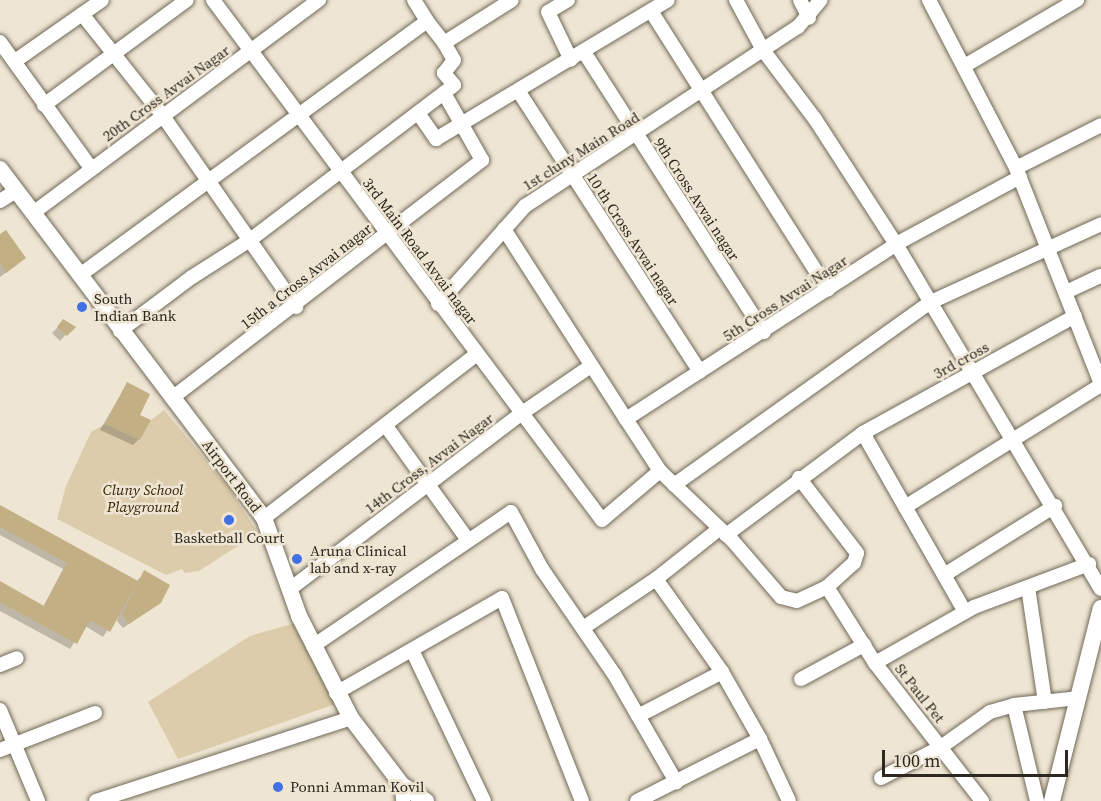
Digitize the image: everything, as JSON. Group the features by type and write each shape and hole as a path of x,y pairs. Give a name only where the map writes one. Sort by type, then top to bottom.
{"street":[{"path":"15,61 102,0"},
{"path":"44,105 187,0"},
{"name":"3rd Main Road Avvai nagar","path":"213,0 297,115 388,233 438,304 602,520 660,471"},
{"name":"20th Cross Avvai Nagar","path":"33,213 320,0"},
{"path":"120,332 192,277 250,240 341,173 454,85 444,72 454,60 414,0"},
{"path":"444,44 512,0"},
{"path":"568,0 544,6 571,60"},
{"path":"417,113 436,139 519,92 668,0"},
{"path":"736,0 763,50 815,119 896,244 1055,506 1101,589"},
{"path":"800,0 809,18 821,0"},
{"path":"905,507 1101,385 1018,172 966,65 929,0"},
{"path":"966,65 1077,0"},
{"path":"651,11 701,94 828,291"},
{"path":"82,14 163,116 296,307"},
{"name":"1st cluny Main Road","path":"438,304 525,206 701,94 809,18"},
{"path":"80,274 427,21"},
{"path":"0,42 91,168"},
{"name":"9th Cross Avvai nagar","path":"584,52 764,332"},
{"name":"10 th Cross Avvai nagar","path":"519,92 700,372"},
{"name":"15th a Cross Avvai nagar","path":"172,398 296,307 482,160 444,93"},
{"name":"5th Cross Avvai Nagar","path":"626,419 828,291 896,244 1101,125"},
{"name":"Airport Road","path":"0,169 80,274 120,332 264,518 313,646 336,693 402,793 426,801"},
{"path":"0,201 16,191"},
{"path":"674,484 931,302 1101,224"},
{"path":"504,229 660,471 723,532 781,597 797,601 827,587 854,563 857,553 799,478"},
{"path":"1066,292 1101,276"},
{"name":"3rd cross","path":"583,628 863,433 1075,316"},
{"path":"264,518 477,354"},
{"name":"14th Cross, Avvai Nagar","path":"290,589 522,412 591,366"},
{"path":"386,426 468,540"},
{"path":"863,433 965,612"},
{"path":"944,574 1055,506"},
{"path":"313,646 511,512 542,569 583,628 676,782"},
{"path":"875,663 965,612 1089,564"},
{"path":"656,579 722,672 760,740 789,801"},
{"name":"St Paul Pet","path":"827,587 875,663 982,801"},
{"path":"1028,587 1045,702"},
{"path":"336,693 502,598 582,801"},
{"path":"1052,801 1101,612"},
{"path":"801,679 864,645"},
{"path":"412,650 484,801"},
{"path":"0,665 17,658"},
{"path":"638,716 722,672"},
{"path":"881,778 941,747 990,712 1014,705 1078,698"},
{"path":"1014,705 1037,801"},
{"path":"0,710 17,743 38,801"},
{"path":"0,750 94,713"},
{"path":"96,801 351,718"},
{"path":"637,801 760,740"}],"green space":[{"name":"Cluny School Playground","path":"164,410 228,487 258,533 199,571 185,573 182,569 166,575 57,519 66,486 91,432 105,424 140,440 151,420"},
{"path":"296,623 338,703 178,759 148,702 250,636"}],"building":[{"path":"6,230 26,258 6,273 0,263 0,234"},
{"path":"63,319 76,327 67,336 57,327"},
{"path":"127,382 150,394 140,415 151,420 140,440 105,424"},
{"path":"0,505 138,581 110,632 90,620 77,644 0,602 0,581 44,606 67,563 0,527"},
{"path":"144,570 170,585 161,603 129,624 122,615"}],"place":[{"name":"South Indian Bank","path":"82,307"},
{"name":"Basketball Court","path":"229,520"},
{"name":"Aruna Clinical lab and x-ray","path":"297,559"},
{"name":"Ponni Amman Kovil","path":"278,787"}]}
